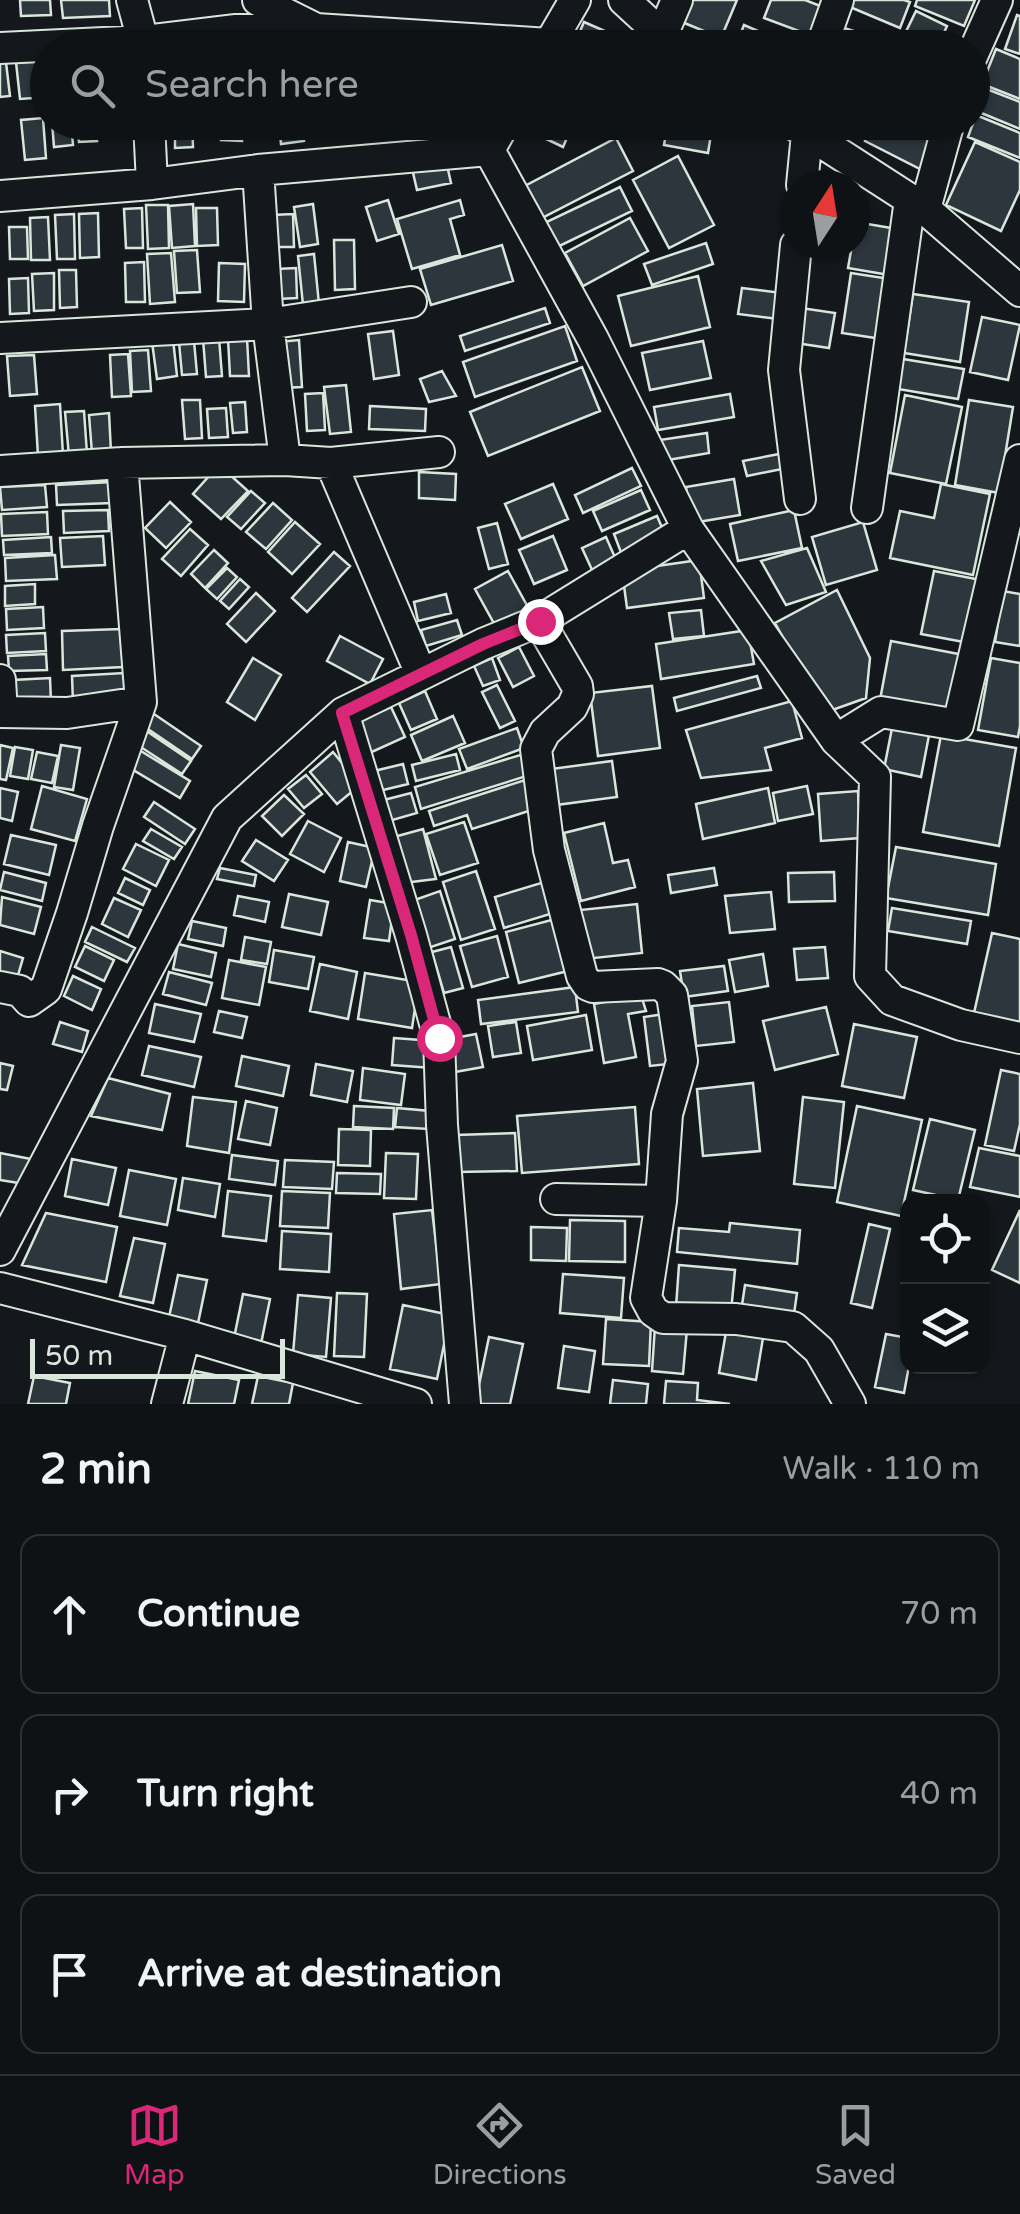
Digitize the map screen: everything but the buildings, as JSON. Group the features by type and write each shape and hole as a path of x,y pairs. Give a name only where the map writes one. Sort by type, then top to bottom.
{"street":[{"path":"132,0 141,30"},
{"path":"258,0 316,28"},
{"path":"557,30 575,0"},
{"path":"624,0 658,30"},
{"path":"673,30 677,0"},
{"path":"827,30 838,0"},
{"path":"983,30 996,0"},
{"path":"236,30 342,30"},
{"path":"0,48 30,47"},
{"path":"150,140 152,184"},
{"path":"489,150 494,140"},
{"path":"797,140 800,170"},
{"path":"817,140 917,205 1020,291"},
{"path":"867,508 917,205 942,140"},
{"path":"0,196 489,150"},
{"path":"489,150 593,339 688,529 836,740 875,777 870,976 892,1000 960,1025 1020,1038"},
{"path":"258,170 268,324 285,460"},
{"path":"795,260 784,370 800,499"},
{"path":"0,338 268,324 411,302"},
{"path":"0,471 122,462 331,463 440,452"},
{"path":"836,740 880,712 958,725 1020,460"},
{"path":"0,987 20,991 29,1001 46,989 141,702 122,462"},
{"path":"331,463 421,674"},
{"path":"0,1250 227,818 342,713 483,644 540,621 688,529"},
{"path":"540,621 578,694 572,706 545,732 536,749 548,850 582,976 593,987 658,984 672,995 682,1061 667,1114 661,1201 646,1298 652,1311 663,1318 736,1319 793,1327 819,1350 850,1404"},
{"path":"0,680 1,712 67,713 141,702"},
{"path":"342,713 439,1038 442,1125 465,1404"},
{"path":"556,1199 661,1201"},
{"path":"0,1288 184,1335 416,1404"},
{"path":"166,1404 184,1335"}],"route":[{"path":"439,1038 342,713 483,644 540,621"}]}
